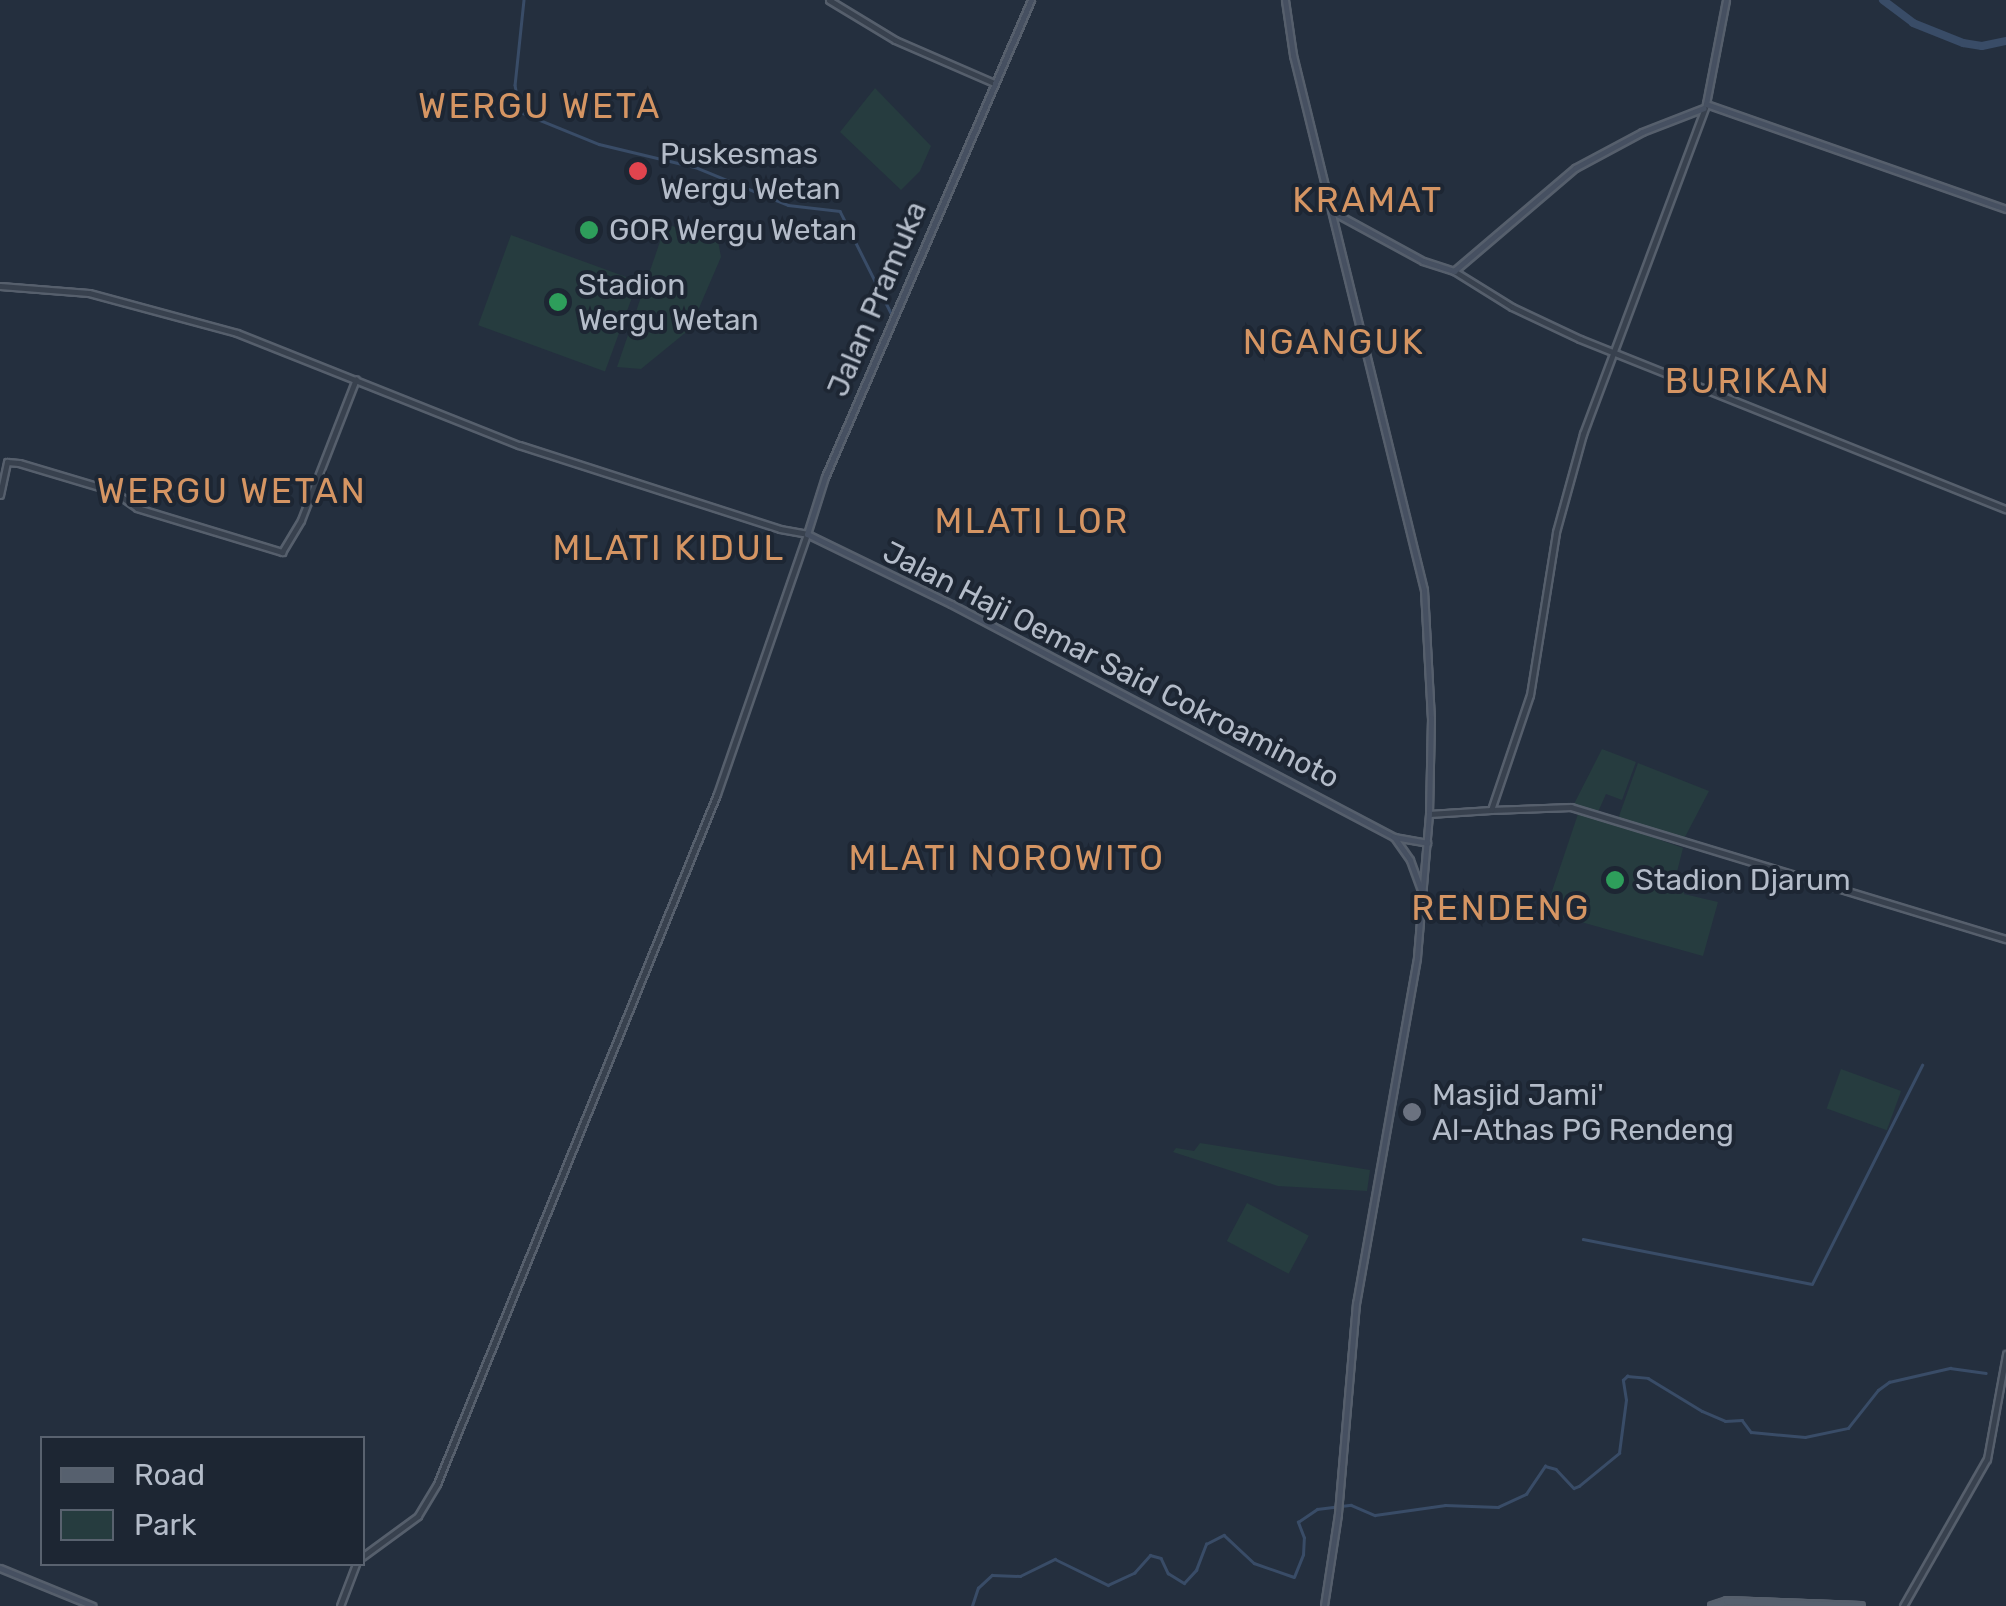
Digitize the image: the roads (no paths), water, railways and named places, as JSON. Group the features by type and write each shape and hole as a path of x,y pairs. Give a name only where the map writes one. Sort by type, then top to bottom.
{"main road":[{"name":"Jalan Pramuka","path":"810,535 825,477 1031,0"},
{"path":"1284,0 1293,55 1335,213 1424,590 1431,718 1429,814 1412,988 1358,1289 1340,1498 1324,1606"},
{"path":"1705,106 1726,0"},
{"path":"1335,213 1423,260 1454,271 1575,168 1642,132 1705,106 2006,209"},
{"name":"Jalan Haji Oemar Said Cokroaminoto","path":"810,535 1394,836 1426,843"},
{"path":"1394,836 1410,860 1423,896"},
{"path":"0,1568 93,1606"},
{"path":"1712,1606 1727,1601 1861,1606"}],"street":[{"path":"829,0 895,40 994,83"},
{"path":"1491,810 1530,695 1556,532 1611,352 1705,106"},
{"path":"1454,271 1537,320 2006,510"},
{"path":"0,286 70,290 149,306 268,344 520,445 810,535 718,794 447,1462 421,1512 365,1555"},
{"path":"0,495 7,462 19,463 102,487 138,508 282,552 301,520 356,379"},
{"path":"1429,814 1571,807 2006,939"},
{"path":"1903,1606 1987,1459 2006,1354"},
{"path":"340,1606 355,1566"}],"waterway":[{"path":"524,0 515,85 520,112 599,144 695,167 788,205 840,211 893,317"},
{"path":"1883,0 1913,23 1963,43 1982,46 2006,41"},
{"path":"1583,1239 1812,1284 1922,1065"},
{"path":"972,1606 978,1588 992,1575 1020,1576 1055,1559 1108,1585 1134,1573 1150,1555 1161,1558 1168,1573 1184,1583 1196,1570 1206,1544 1224,1535 1254,1563 1294,1577 1303,1555 1304,1538 1298,1522 1317,1509 1351,1505 1375,1515 1445,1505 1498,1507 1526,1494 1545,1466 1556,1469 1574,1488 1619,1453 1626,1400 1623,1380 1627,1376 1648,1378 1725,1421 1742,1420 1751,1432 1805,1437 1848,1428 1889,1382 1950,1368 1986,1373"}],"place":[{"name":"Puskesmas Wergu Wetan","path":"638,171"},
{"name":"GOR Wergu Wetan","path":"589,230"},
{"name":"Stadion Wergu Wetan","path":"558,302"},
{"name":"Stadion Djarum","path":"1615,880"},
{"name":"Masjid Jami' Al-Athas PG Rendeng","path":"1412,1112"}],"district":[{"name":"WERGU WETA","path":"540,106"},
{"name":"KRAMAT","path":"1368,200"},
{"name":"NGANGUK","path":"1334,342"},
{"name":"BURIKAN","path":"1748,381"},
{"name":"WERGU WETAN","path":"232,491"},
{"name":"MLATI LOR","path":"1032,521"},
{"name":"MLATI KIDUL","path":"669,548"},
{"name":"MLATI NOROWITO","path":"1007,858"},
{"name":"RENDENG","path":"1501,908"}]}
